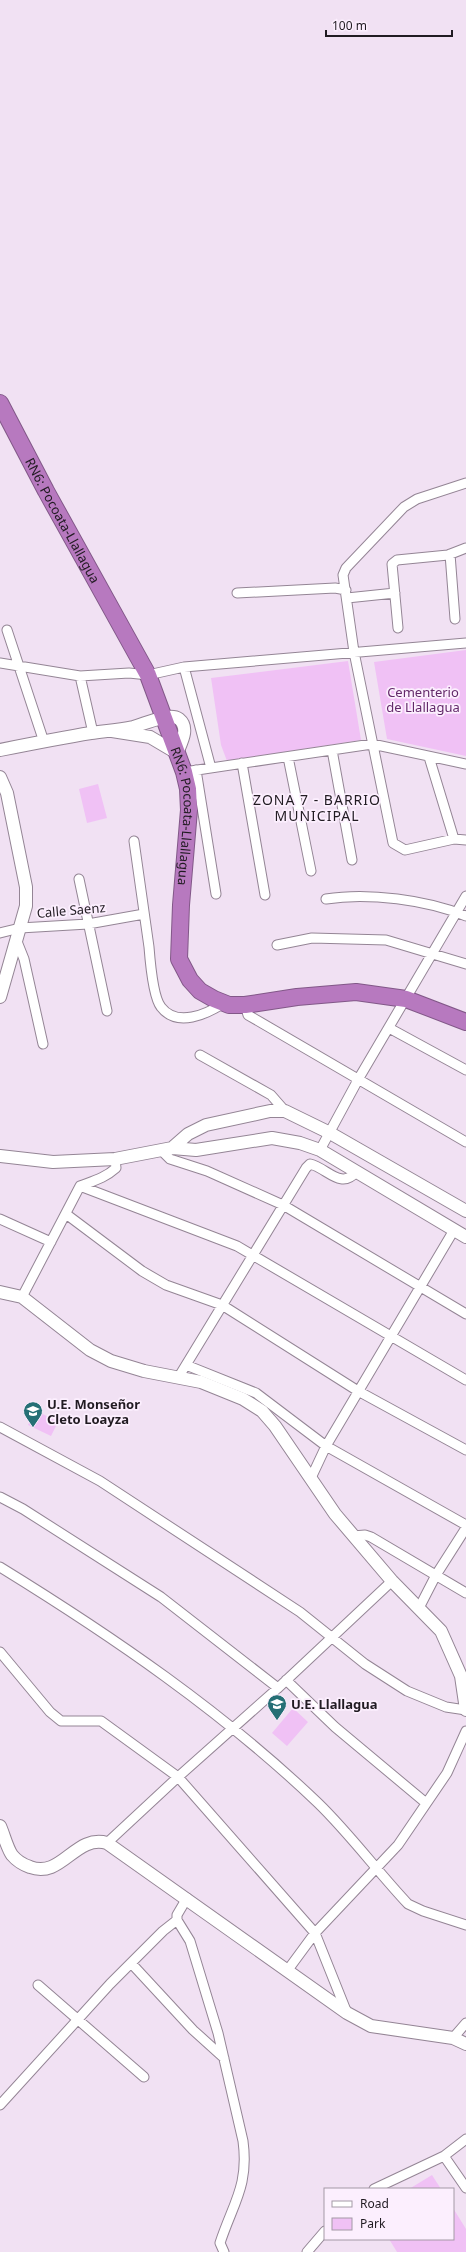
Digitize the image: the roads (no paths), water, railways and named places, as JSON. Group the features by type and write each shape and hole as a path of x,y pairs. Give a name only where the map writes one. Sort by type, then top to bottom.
{"highway":[{"name":"RN6: Pocoata-Llallagua","path":"0,402 148,675 162,715 168,745 190,771 188,789 189,810 181,905 179,959 183,970 200,991 224,1003 245,1005 297,997 356,992 406,999 466,1022"}],"street":[{"path":"466,483 417,499 404,508 346,568 343,575 354,652 393,843 405,850 454,839 466,840"},
{"path":"398,628 392,564 398,560 450,554 466,548"},
{"path":"450,554 455,619"},
{"path":"237,592 334,588 346,594 395,593"},
{"path":"7,630 17,665 44,742"},
{"path":"448,644 466,639"},
{"path":"0,663 80,676 129,673 148,675 184,667 466,642"},
{"path":"184,667 211,768"},
{"path":"80,676 93,733"},
{"path":"0,750 93,733 112,731 162,715 180,720 185,731 178,741 168,745 150,737 112,731"},
{"path":"216,894 190,771 372,744 466,764"},
{"path":"332,750 352,860"},
{"path":"288,756 311,871"},
{"path":"429,756 454,839"},
{"path":"242,763 265,895"},
{"path":"0,777 7,793 26,887 26,906 0,997"},
{"path":"134,841 153,983 160,1006 171,1014 184,1019 210,1012 224,1003"},
{"path":"79,879 107,1011"},
{"path":"320,1150 359,1078 466,896"},
{"path":"326,899 341,897 388,899 426,904 466,916"},
{"name":"Calle Saenz","path":"0,933 18,934 144,914"},
{"path":"18,934 43,1044"},
{"path":"276,945 312,938 386,940 466,964"},
{"path":"245,1005 248,1015 359,1078 466,1142"},
{"path":"389,1028 466,1070"},
{"path":"200,1055 271,1095 285,1111 330,1133 466,1210"},
{"path":"167,1149 188,1134 206,1125 270,1111 285,1111"},
{"path":"0,1156 52,1162 115,1159 167,1149 196,1150 272,1138 300,1143 320,1150 466,1237"},
{"path":"167,1149 170,1159 206,1171 283,1205 466,1314"},
{"path":"22,1297 80,1186 99,1180 112,1172 116,1168 115,1159"},
{"path":"178,1378 283,1205 310,1164 338,1179 351,1178 356,1172"},
{"path":"80,1186 237,1246 466,1380"},
{"path":"66,1214 142,1271 160,1281 222,1305 358,1390 466,1450"},
{"path":"0,1219 52,1242"},
{"path":"311,1478 326,1446 358,1390 454,1230"},
{"path":"0,1292 22,1297 90,1350 111,1361 144,1371 201,1382 243,1399 262,1411 275,1426 353,1536 392,1581 441,1631 464,1678 466,1710 446,1706 407,1690 365,1664 294,1608 100,1481 0,1427"},
{"path":"186,1365 256,1393 326,1446 466,1525"},
{"path":"0,1497 23,1509 161,1597 278,1688"},
{"path":"419,1608 436,1575 466,1528"},
{"path":"353,1536 365,1535 371,1537 466,1593"},
{"path":"0,1567 79,1616 233,1728 319,1804 358,1847 376,1870 408,1904 423,1912 466,1925"},
{"path":"107,1843 178,1777 278,1688 330,1637 392,1581"},
{"path":"0,1652 50,1712 61,1721 101,1721 178,1777 315,1933 347,2014"},
{"path":"286,1680 335,1727 426,1803"},
{"path":"287,1972 315,1933 398,1845 447,1773 466,1731"},
{"path":"0,1826 12,1855 24,1865 40,1870 58,1865 86,1843 98,1840 107,1843 187,1898 287,1972 347,2014 371,2026 453,2038 466,2044"},
{"path":"187,1898 177,1914 177,1920 190,1941 224,2058 246,2158 244,2181 239,2198 220,2243 224,2252"},
{"path":"0,2105 131,1964 163,1931 177,1920"},
{"path":"131,1964 193,2030 224,2058"},
{"path":"38,1985 144,2077"},
{"path":"453,2038 466,2022"},
{"path":"376,2188 444,2156 466,2139"},
{"path":"444,2156 466,2188"},
{"path":"308,2252 324,2232"}],"place":[{"name":"U.E. Monseñor Cleto Loayza","path":"33,1428"},
{"name":"U.E. Llallagua","path":"277,1721"}],"district":[{"name":"ZONA 7 - BARRIO MUNICIPAL","path":"317,808"}],"park label":[{"name":"Cementerio de Llallagua","path":"423,700"}]}
